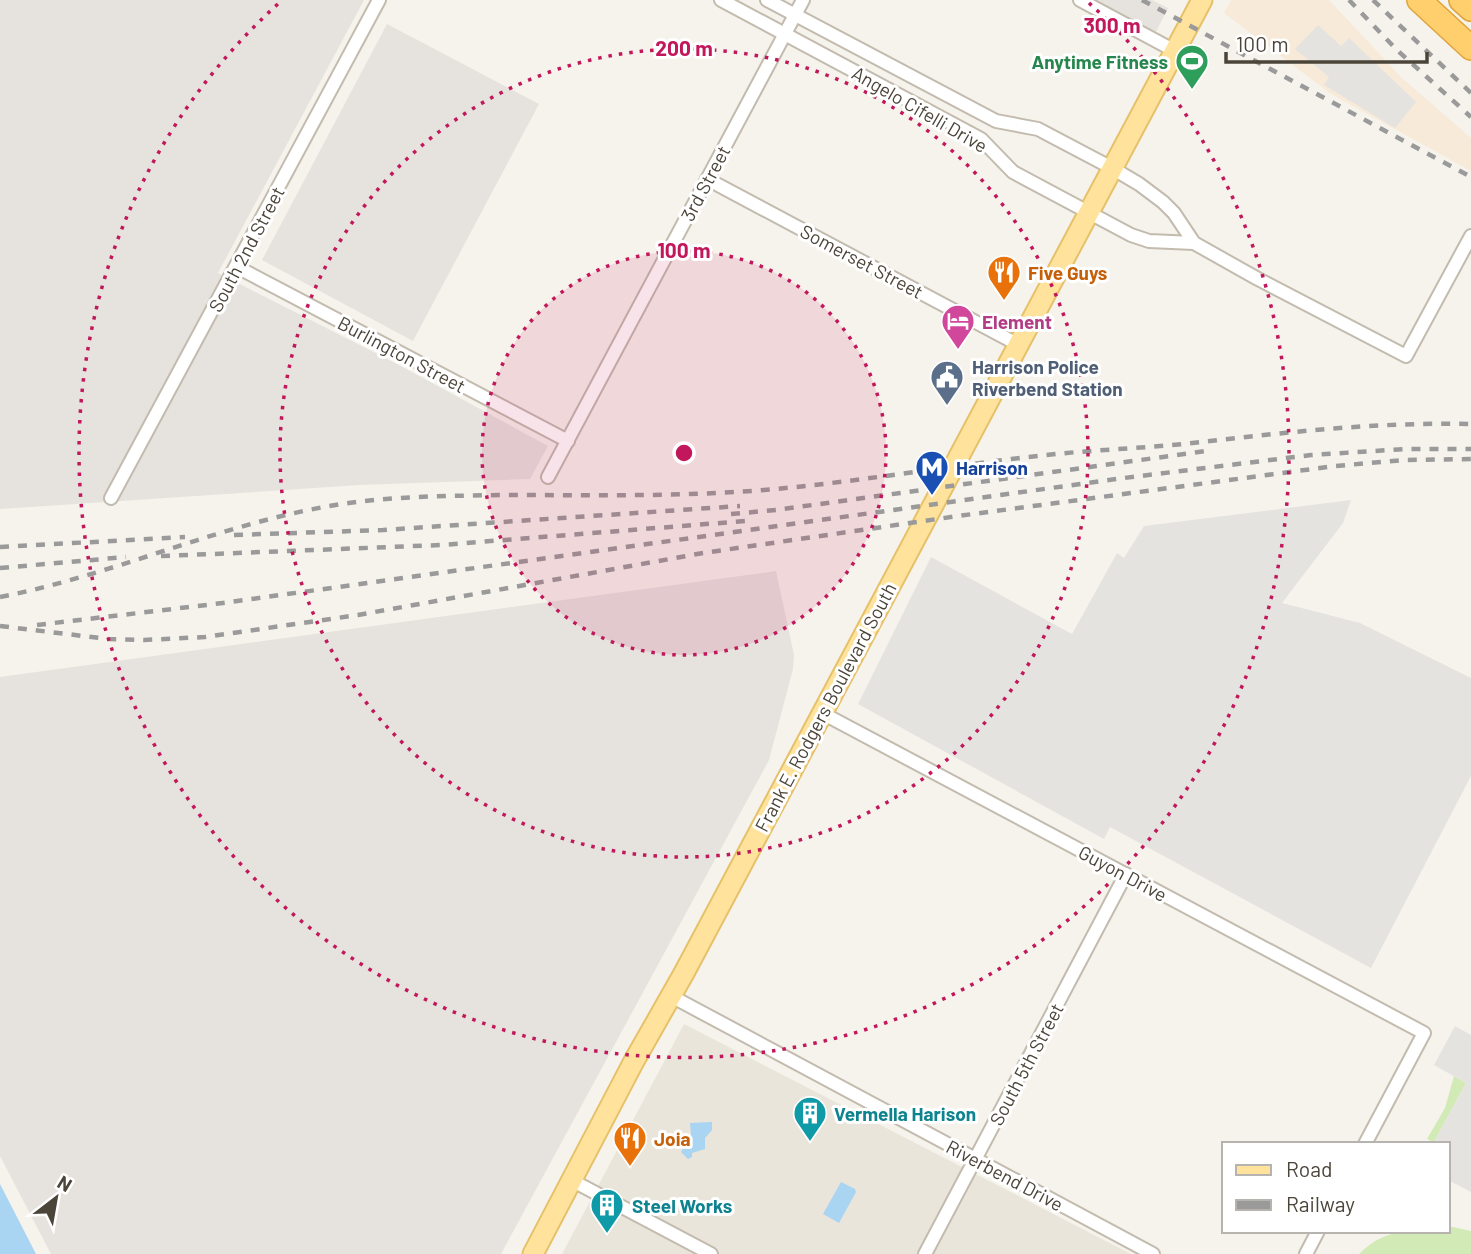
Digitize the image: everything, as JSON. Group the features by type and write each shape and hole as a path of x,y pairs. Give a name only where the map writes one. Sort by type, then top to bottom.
{"highway":[{"path":"1419,0 1471,48"},
{"path":"1461,0 1471,9"}],"main road":[{"name":"Frank E. Rodgers Boulevard South","path":"573,1181 634,1061 1175,51 1197,2"},
{"path":"533,1254 573,1181"}],"street":[{"name":"South 2nd Street","path":"111,498 379,0"},
{"name":"Angelo Cifelli Drive","path":"721,0 981,139 1013,172 1139,239 1194,243"},
{"name":"Angelo Cifelli Drive","path":"767,0 996,121 1038,128 1112,168 1163,202 1194,243 1406,356 1471,236"},
{"name":"3rd Street","path":"548,477 803,0"},
{"path":"1080,0 1175,51"},
{"name":"Somerset Street","path":"707,179 1015,347"},
{"name":"Burlington Street","path":"237,267 568,441"},
{"name":"Guyon Drive","path":"822,713 1424,1033 1366,1142"},
{"name":"South 5th Street","path":"925,1254 1126,874"},
{"name":"Riverbend Drive","path":"671,996 1153,1254"},
{"path":"573,1181 711,1254"},
{"path":"1306,1254 1317,1233"}],"shaded area":[{"path":"0,0 364,0 218,273 399,365 548,446 530,479 359,485 0,509"},
{"path":"1091,0 1152,0 1168,8 1155,34"},
{"path":"1231,0 1329,0 1403,79 1471,138 1471,171 1331,94 1224,13"},
{"path":"387,24 539,104 413,341 262,260"},
{"path":"1318,25 1341,46 1349,38 1416,102 1395,128 1324,85 1329,77 1295,49"},
{"path":"1351,500 1343,523 1282,603 1360,623 1471,678 1471,776 1371,968 1110,827 1104,839 858,704 931,557 1072,634 1117,553 1124,558 1144,526"},
{"path":"776,571 794,655 793,669 769,760 501,1254 51,1254 0,1156 0,677"},
{"path":"684,1024 1131,1254 562,1254"},
{"path":"1455,1026 1471,1035 1471,1192 1450,1181 1450,1142 1434,1142 1466,1083 1434,1065"}],"green space":[{"path":"1454,1076 1466,1083 1434,1142 1427,1139 1445,1108"},
{"path":"1450,1226 1471,1231 1471,1254 1359,1254 1369,1245 1390,1234 1450,1233"}],"water":[{"path":"712,1122 712,1130 705,1138 705,1149 692,1153 692,1157 688,1159 681,1152 691,1134 690,1123"},
{"path":"841,1182 856,1192 839,1223 823,1214"},
{"path":"0,1184 36,1254 0,1254"}],"railway":[{"path":"1142,0 1471,177"},
{"path":"1349,0 1397,50 1471,117"},
{"path":"1373,0 1471,93"},
{"path":"0,597 81,577 283,516 368,501 436,496 666,495 764,490 1067,453 1340,428 1471,424"},
{"path":"37,625 223,603 1116,479 1311,455 1406,449 1471,449"},
{"path":"731,514 1206,451"},
{"path":"0,626 108,639 205,637 358,615 703,553 958,516 1335,466 1405,460 1471,459"},
{"path":"234,535 383,530 740,506"},
{"path":"161,556 441,545 745,521"},
{"path":"0,547 185,537"},
{"path":"0,568 126,557"}],"place":[{"name":"Anytime Fitness","path":"1192,91"},
{"name":"Five Guys","path":"1004,302"},
{"name":"Element","path":"958,351"},
{"name":"Harrison Police Riverbend Station","path":"947,407"},
{"name":"Harrison","path":"932,497"},
{"name":"Vermella Harison","path":"810,1143"},
{"name":"Joia","path":"630,1168"},
{"name":"Steel Works","path":"607,1235"}]}
